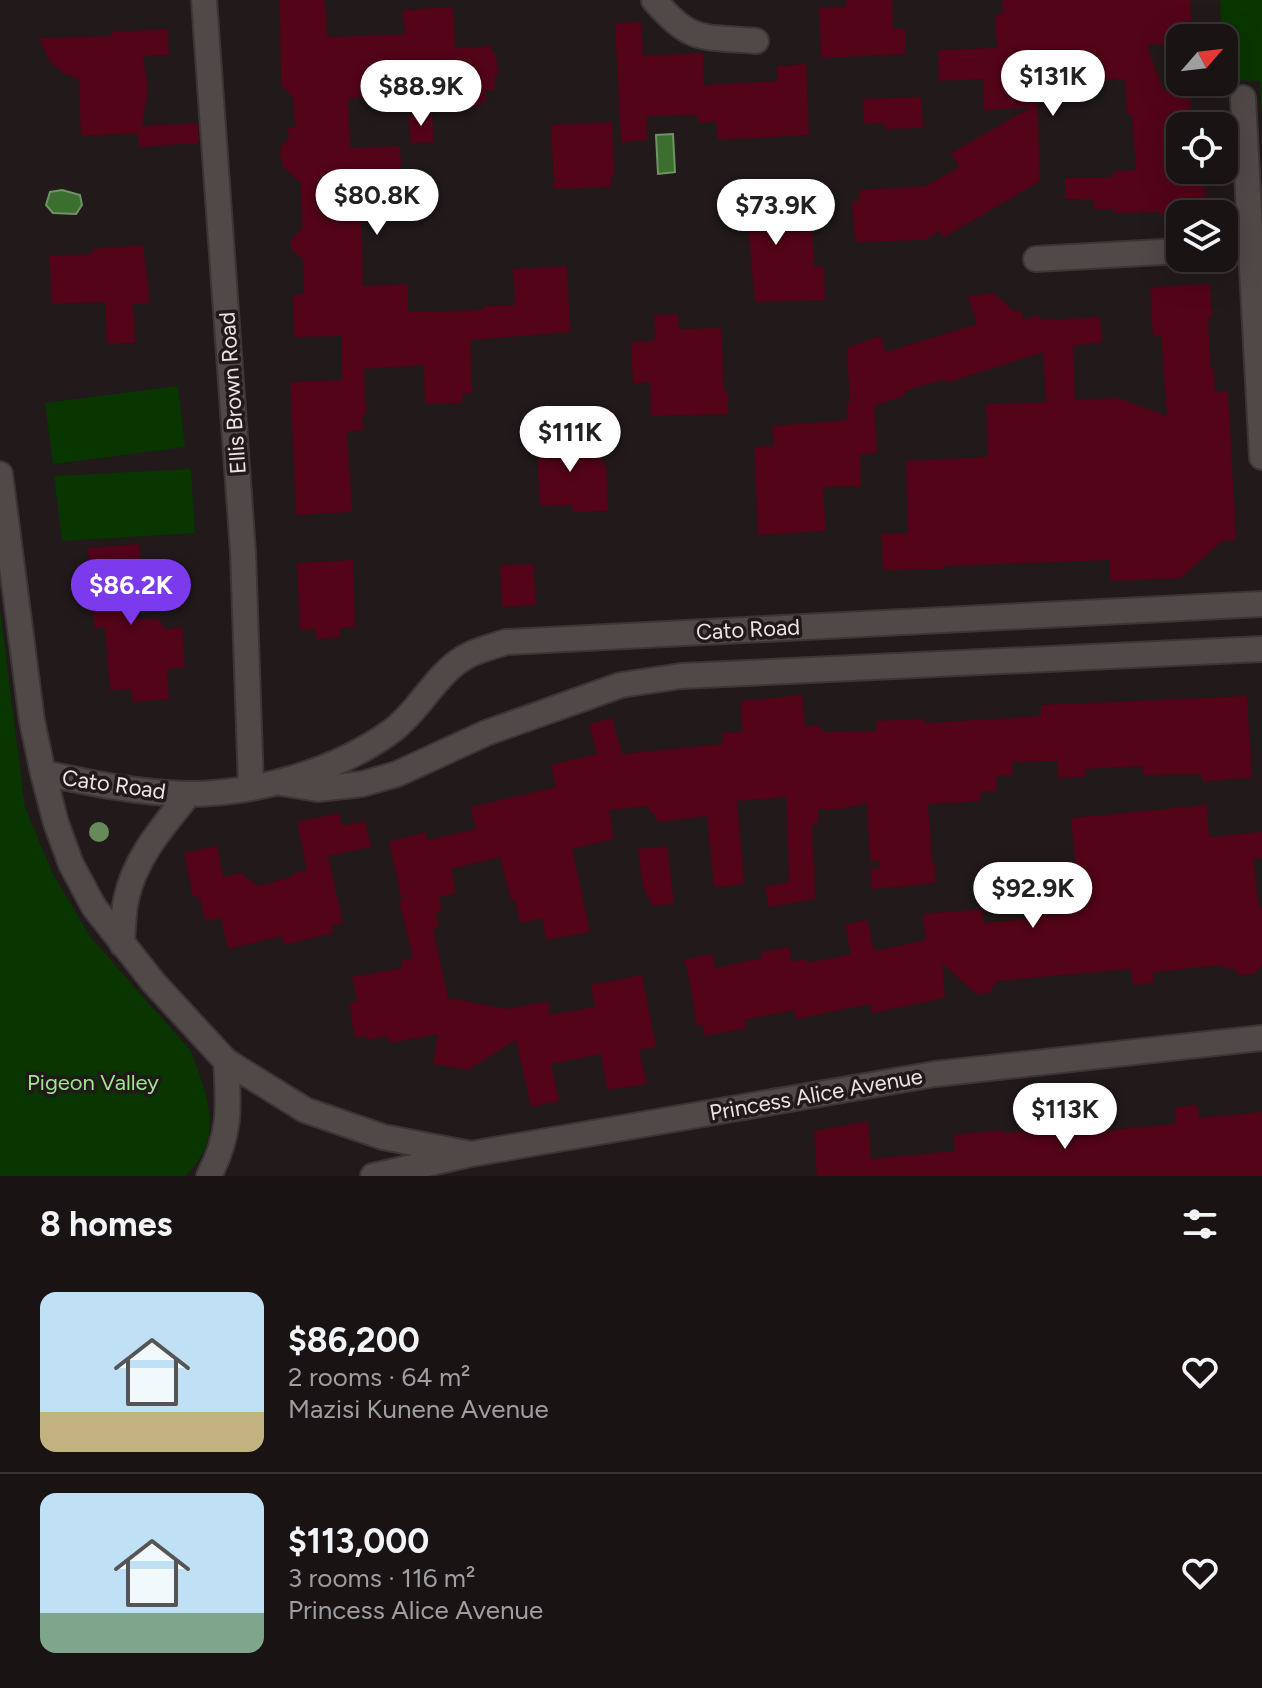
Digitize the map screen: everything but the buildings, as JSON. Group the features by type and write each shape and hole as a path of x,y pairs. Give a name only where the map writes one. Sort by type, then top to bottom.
{"street":[{"name":"Ellis Brown Road","path":"204,0 243,552 251,787"},
{"path":"654,0 675,23 696,36 756,41"},
{"path":"1243,98 1262,457"},
{"path":"1238,249 1253,248"},
{"path":"1036,259 1166,252"},
{"path":"0,474 32,721 43,773 71,864 94,907 122,944 226,1061 305,1110 383,1137 471,1154"},
{"name":"Cato Road","path":"43,773 114,788 189,794 281,783 368,747 395,728 448,670 470,654 506,642 1262,604"},
{"name":"Cato Road","path":"281,783 318,789 362,784 397,774 486,733 621,685 681,676 1262,649"},
{"path":"122,944 125,901 136,866 189,794"},
{"name":"Princess Alice Avenue","path":"373,1176 471,1154 935,1074 1262,1038"},
{"path":"209,1176 221,1153 230,1112 226,1061"}],"green space":[{"path":"1220,0 1262,0 1262,122 1260,81 1238,80 1238,24 1221,24"},
{"path":"178,386 185,447 53,464 45,403"},
{"path":"191,469 195,533 62,541 54,476"},
{"name":"Pigeon Valley","path":"0,609 25,807 52,872 91,938 191,1051 203,1085 210,1116 209,1132 198,1162 185,1176 0,1176"}],"shaded area":[{"path":"673,134 675,172 658,174 656,135"},
{"path":"62,190 80,195 82,205 76,214 53,213 46,205 50,192"}]}
